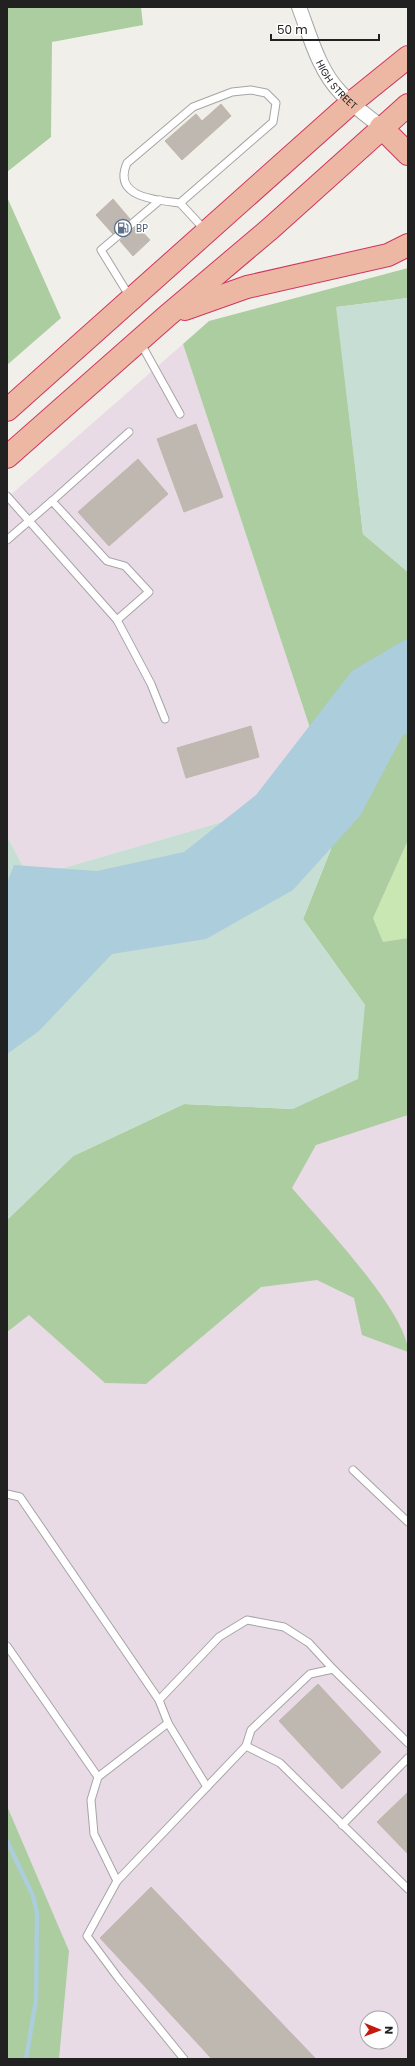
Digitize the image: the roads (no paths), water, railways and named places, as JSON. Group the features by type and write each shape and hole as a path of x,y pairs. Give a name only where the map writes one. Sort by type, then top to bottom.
{"highway":[{"path":"7,410 351,103 408,57"},
{"path":"7,457 139,340 271,228 381,127 408,105"},
{"path":"381,127 408,154"},
{"path":"167,316 247,287 388,255 408,245"}],"street":[{"name":"HIGH STREET","path":"299,7 324,69 340,93 381,127"}],"lane":[{"path":"180,203 273,122 276,103 266,93 250,90 232,92 193,107 127,163 123,173 127,186 143,198 180,203 206,232"},
{"path":"131,299 101,250 160,200"},
{"path":"139,340 180,414"},
{"path":"7,540 128,432"},
{"path":"7,496 117,620 151,684 165,719"},
{"path":"52,501 107,561 126,566 149,592 117,620"},
{"path":"353,1470 408,1522"},
{"path":"7,1494 20,1498 159,1700 168,1723 207,1787"},
{"path":"159,1700 219,1637 247,1620 284,1627 309,1643 333,1669 408,1742"},
{"path":"7,1646 98,1777"},
{"path":"184,2059 119,1979 87,1936 117,1881 246,1746 251,1730 310,1674 333,1669"},
{"path":"117,1881 94,1834 91,1800 98,1777 168,1723"},
{"path":"246,1746 280,1763 408,1889"},
{"path":"342,1825 408,1758"}],"water":[{"path":"408,638 408,733 403,735 360,816 293,890 206,939 112,954 39,1031 7,1054 7,883 14,865 97,871 184,852 256,795 352,671"}],"waterway":[{"path":"7,1841 33,1896 37,1913 36,2000 26,2059"}],"place":[{"name":"BP","path":"123,228"}]}
